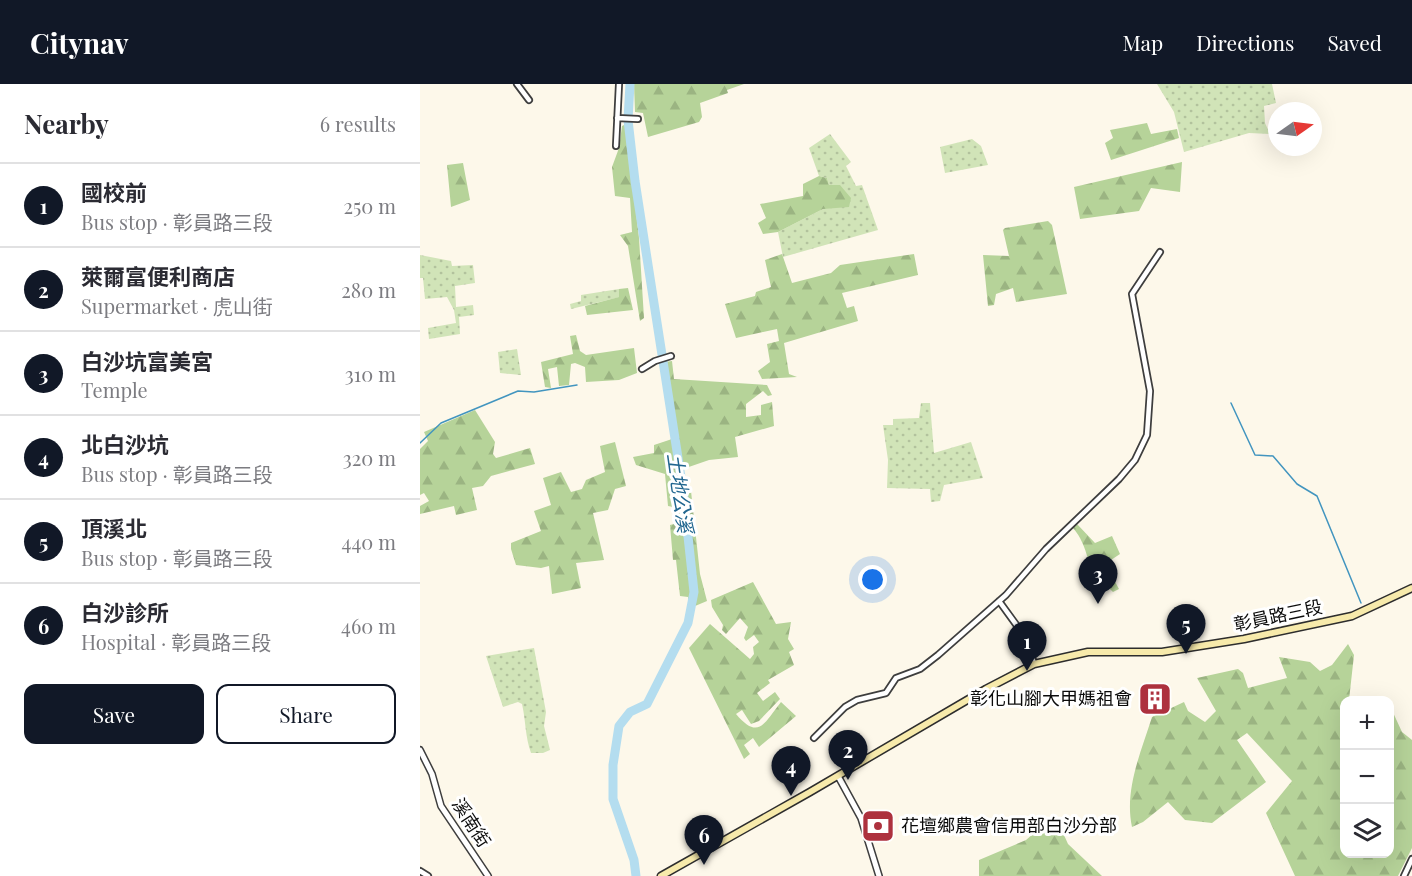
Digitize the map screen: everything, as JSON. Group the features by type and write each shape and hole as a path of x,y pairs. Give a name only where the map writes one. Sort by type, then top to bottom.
{"main road":[{"name":"彰員路三段","path":"661,876 838,776 986,688 1034,664 1088,652 1162,652 1244,639 1352,616 1412,588"}],"street":[{"path":"517,84 529,100"},
{"path":"616,146 619,84"},
{"path":"616,118 637,118"},
{"path":"814,738 852,703 886,693 896,678 924,667 999,601 1138,457 1147,435 1150,391 1132,294 1160,252"},
{"path":"642,369 655,360 668,357"},
{"path":"999,601 1028,641 1034,664"},
{"name":"溪南街","path":"420,750 432,774 441,806 488,876"},
{"path":"838,776 861,818 879,876"},
{"path":"1404,876 1412,859"},
{"path":"420,871 428,876"}],"green space":[{"path":"634,84 744,84 727,90 728,93 700,103 702,117 699,122 648,137 643,113 635,112"},
{"path":"1157,84 1272,84 1276,102 1268,102 1268,105 1264,106 1268,134 1249,133 1184,152 1174,112"},
{"path":"1147,123 1151,134 1177,129 1179,138 1111,160 1105,143 1113,138 1110,130"},
{"path":"626,124 639,238 644,318 640,321 628,246 620,235 632,232 630,198 615,196 612,167 619,148 622,126"},
{"path":"830,134 851,162 846,166 856,186 862,185 878,230 783,257 778,232 823,209 829,185 827,178 819,176 809,148"},
{"path":"972,139 981,146 988,165 945,173 940,147"},
{"path":"1182,162 1180,192 1151,188 1139,211 1080,219 1074,187"},
{"path":"463,163 470,200 451,207 447,165"},
{"path":"819,176 827,178 829,185 840,185 851,198 849,207 823,209 778,232 763,234 758,223 766,218 760,204 803,196 803,184"},
{"path":"1048,221 1052,225 1067,294 1016,302 1013,288 996,294 994,305 988,306 983,255 1009,256 1003,230 1005,228"},
{"path":"782,254 792,283 831,273 840,265 914,254 918,275 842,293 847,308 854,306 858,321 784,343 789,374 797,377 762,379 758,371 770,362 767,344 779,341 777,329 736,338 725,304 755,296 756,292 771,287 765,260"},
{"path":"420,255 451,261 452,266 473,265 475,283 455,286 456,307 473,305 474,315 459,317 460,334 429,339 428,328 456,323 454,310 447,297 425,299 423,278 420,278"},
{"path":"628,288 633,310 587,315 585,306 619,297 619,289"},
{"path":"619,289 620,297 571,309 570,304 581,301 581,295"},
{"path":"576,335 580,351 586,355 634,348 637,373 619,380 586,382 585,367 575,363 571,364 569,385 559,386 557,367 548,369 551,388 545,387 541,362 573,354 570,336"},
{"path":"517,349 521,375 500,373 498,352"},
{"path":"672,361 674,379 767,385 772,395 768,396 763,391 746,404 746,417 761,415 761,405 772,402 774,426 735,437 738,457 709,460 683,469 685,485 691,491 700,574 707,601 688,609 688,597 680,596 676,560 673,560 670,525 674,524 673,507 668,506 665,474 636,465 633,457 654,453 654,445 672,439 665,362"},
{"path":"921,403 930,403 934,453 971,442 983,478 944,485 940,501 931,502 930,489 887,488 888,460 883,425 893,425 893,419 919,418"},
{"path":"475,410 495,442 493,454 496,458 530,448 535,464 491,476 483,486 472,488 477,510 456,515 454,506 420,514 420,506 429,501 424,493 420,495 420,449 428,441 424,432"},
{"path":"615,442 626,486 615,489 608,510 593,513 604,560 576,563 581,588 552,594 549,566 541,568 516,565 511,543 541,531 534,511 551,505 543,478 561,472 571,492 582,489 586,480 605,472 600,446"},
{"path":"1077,524 1095,543 1112,536 1120,554 1108,562 1104,555 1094,560 1104,581 1113,578 1119,589 1113,592 1108,587 1100,592 1082,543 1073,528"},
{"path":"753,582 776,624 791,622 788,639 794,649 789,652 794,665 768,680 770,683 757,693 763,701 775,692 780,699 759,721 751,724 742,710 736,714 744,722 756,728 765,722 781,702 796,716 759,747 753,738 744,745 750,754 744,759 689,648 710,624 750,659 754,654 753,647 759,642 754,635 746,641 744,638 748,627 740,618 726,634 722,630 723,625 712,607 711,600"},
{"path":"1348,644 1354,655 1349,696 1340,696 1340,858 1394,858 1394,715 1402,732 1412,740 1412,848 1398,876 1295,876 1266,813 1292,781 1247,733 1237,740 1266,782 1212,823 1185,820 1168,802 1143,822 1132,827 1130,799 1132,785 1152,717 1184,702 1188,711 1205,722 1216,711 1197,678 1238,669 1243,673 1248,688 1287,678 1279,657 1310,662 1320,671 1332,665"},
{"path":"534,648 546,712 544,726 550,750 543,753 531,753 522,704 518,702 503,707 486,656"},
{"path":"1055,815 1068,844 1102,876 979,876 979,860 1026,840"}],"waterway":[{"name":"土地公溪","path":"630,84 628,120 635,181 683,490 694,592 688,623 647,704 630,712 619,726 613,765 613,799 634,860 636,876"},
{"path":"420,443 441,423 518,391 534,392 577,385"},
{"path":"1231,403 1255,455 1273,456 1297,484 1317,496 1361,603"}],"place":[{"name":"白沙坑富美宮","path":"1098,604"},
{"name":"頂溪北","path":"1186,654"},
{"name":"國校前","path":"1027,671"},
{"name":"彰化山腳大甲媽祖會","path":"1155,699"},
{"name":"萊爾富便利商店","path":"848,780"},
{"name":"北白沙坑","path":"791,796"},
{"name":"花壇鄉農會信用部白沙分部","path":"878,826"},
{"name":"白沙診所","path":"704,865"}]}
